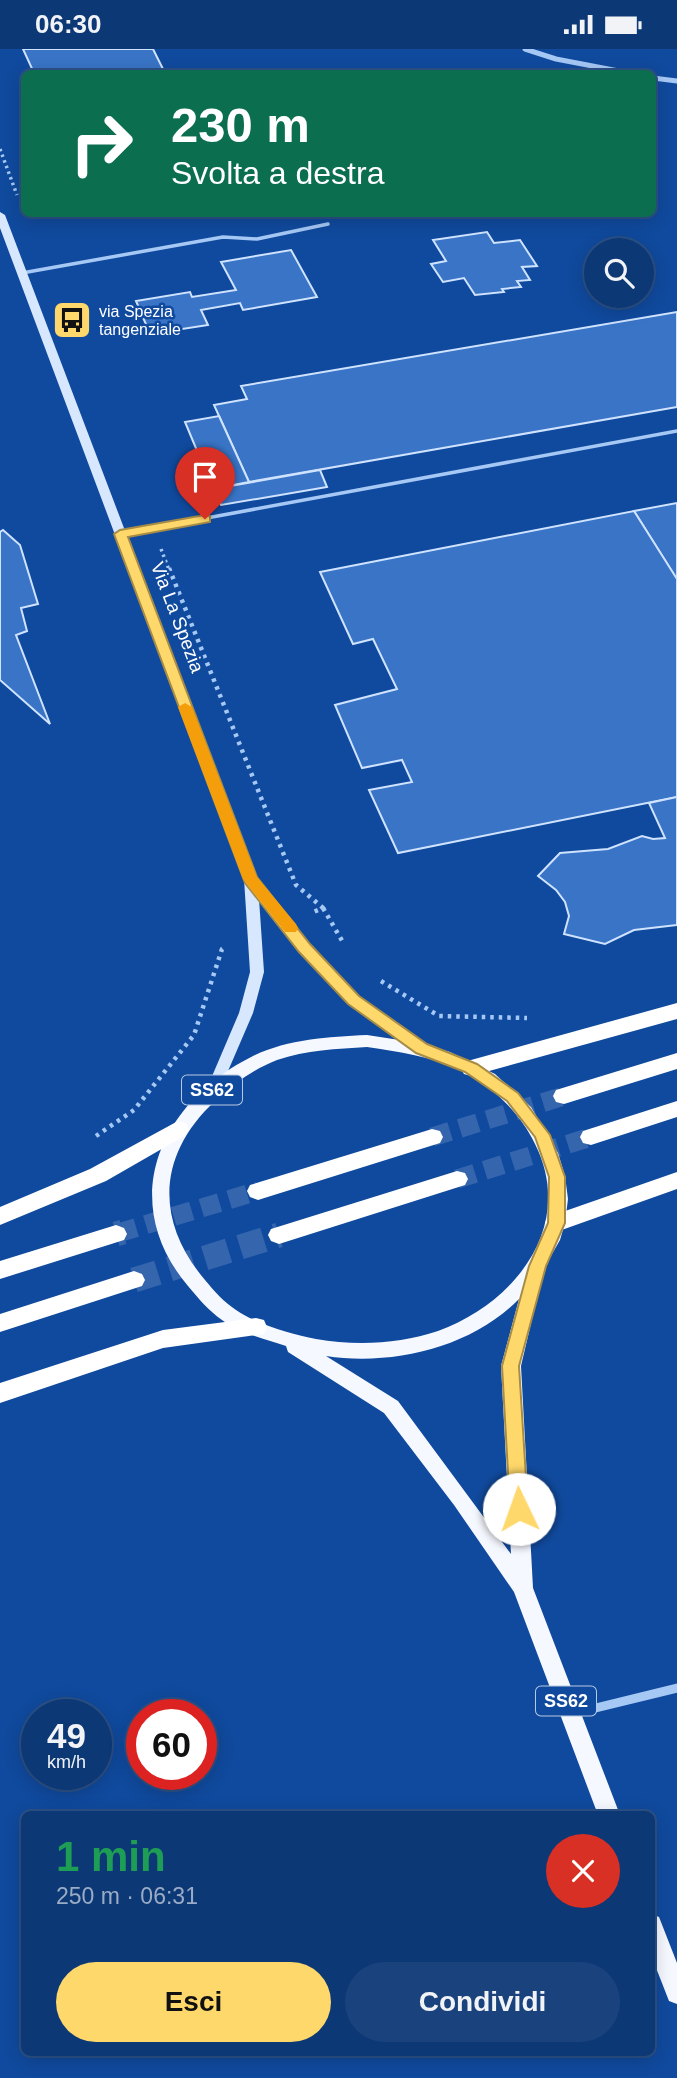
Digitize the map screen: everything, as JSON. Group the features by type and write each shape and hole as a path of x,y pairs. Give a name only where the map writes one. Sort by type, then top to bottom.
{"highway":[{"path":"471,1068 677,1011"},
{"path":"564,1096 677,1061"},
{"path":"591,1137 677,1109"},
{"path":"0,1216 99,1175 178,1129"},
{"path":"258,1191 432,1137"},
{"path":"279,1235 457,1179"},
{"path":"556,1223 677,1179"},
{"path":"0,1270 116,1234"},
{"path":"0,1323 134,1280"},
{"path":"0,1393 163,1339 256,1327"}],"main road":[{"name":"Via La Spezia","path":"0,215 251,879 257,972 246,1013 214,1088"},
{"name":"Via La Spezia","path":"251,879 304,948 353,1000 421,1049"},
{"name":"Via La Spezia","path":"523,1588 511,1366 538,1266 556,1223 557,1177 542,1135 512,1097 471,1068 421,1049 367,1041 311,1045 258,1061 214,1088 178,1129 160,1177 162,1227 186,1276 230,1316 289,1342 391,1407 461,1499 523,1588 607,1811"},
{"name":"Via La Spezia","path":"289,1342 347,1352 405,1348 460,1331 505,1303 538,1266"},
{"path":"655,1935 677,1993"}],"street":[{"path":"525,49 556,59 613,70"},
{"path":"656,78 677,82"},
{"path":"571,1714 677,1688"}],"lane":[{"path":"22,273 223,237 257,239 328,224"},
{"path":"120,534 677,431"}],"path":[{"path":"323,908 349,953"},
{"path":"88,1142 134,1110 194,1035 222,949 256,933"},
{"path":"376,978 439,1016 532,1018"}],"building":[{"path":"23,49 153,49 164,70 33,70"},
{"path":"487,232 494,243 520,240 537,266 522,267 530,280 517,281 521,287 502,289 504,292 475,295 464,278 443,282 431,264 446,261 433,240"},
{"path":"291,250 317,297 243,310 240,303 201,310 208,325 150,334 136,301 190,292 192,297 236,290 221,262"},
{"path":"677,312 677,407 249,482 214,405 247,399 241,386"},
{"path":"219,416 249,482 213,489 185,422"},
{"path":"320,470 327,487 221,505 213,489"},
{"path":"677,503 677,578 676,578 634,511"},
{"path":"634,511 677,579 677,797 398,853 369,790 412,782 402,760 362,768 335,705 397,689 373,639 353,644 320,572"},
{"path":"3,530 20,545 38,604 21,608 27,631 16,635 50,724 0,680 0,532"},
{"path":"677,797 677,925 634,930 605,944 564,934 569,916 565,902 556,890 538,876 560,853 608,849 642,836 665,838 649,803"}],"tunnel":[{"path":"432,1137 564,1096"},
{"path":"457,1179 591,1137"},
{"path":"118,1233 258,1191"},
{"path":"116,1234 123,1232"},
{"path":"134,1280 279,1235"}],"slow traffic":[{"path":"185,707 251,879 290,928"}],"place":[{"name":"via Spezia tangenziale","path":"72,320"}],"route":[{"path":"205,519 120,534 251,879 286,921 304,948 353,1000 421,1049 471,1068 512,1097 542,1135 557,1177 556,1223 538,1266 511,1366 519,1509"}]}
